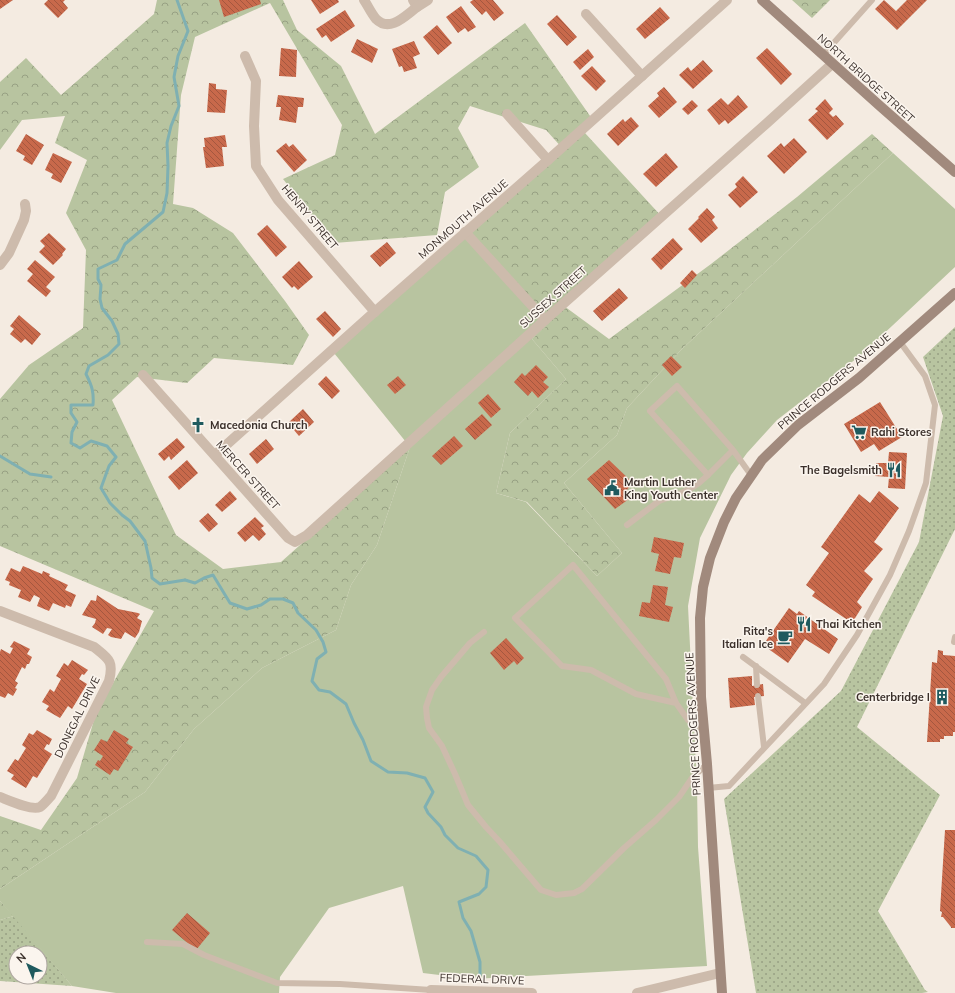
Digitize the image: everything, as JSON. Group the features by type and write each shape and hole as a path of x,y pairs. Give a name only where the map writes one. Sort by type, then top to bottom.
{"street":[{"path":"364,0 376,19 383,23 390,24 396,22 415,4 428,0"},
{"name":"MONMOUTH AVENUE","path":"215,455 727,0"},
{"name":"NORTH BRIDGE STREET","path":"762,0 832,64 955,172"},
{"path":"586,14 642,76"},
{"name":"HENRY STREET","path":"245,56 256,81 254,126 256,166 278,200 375,312"},
{"name":"SUSSEX STREET","path":"288,538 295,542 306,535 832,64"},
{"path":"507,114 548,160"},
{"path":"0,265 10,253 24,220 26,211 25,204"},
{"path":"465,232 545,320"},
{"name":"PRINCE RODGERS AVENUE","path":"722,993 708,788 708,764 701,697 700,661 700,618 703,587 710,558 724,522 736,498 762,460 798,425 859,378 955,293"},
{"name":"MERCER STREET","path":"143,375 288,538"},
{"name":"DONEGAL DRIVE","path":"0,611 94,647 110,662 111,671 109,681 51,796 39,807 33,808 0,797"},
{"path":"637,993 720,973"},
{"name":"FEDERAL DRIVE","path":"431,990 532,993"}],"lane":[{"path":"823,55 872,0"},
{"path":"708,788 729,786 824,684 857,635 890,575 909,531 926,483 935,405 925,376 900,342"},
{"path":"708,475 650,411 677,386 733,450 751,475"},
{"path":"627,525 659,501 679,494 699,483 733,450"},
{"path":"676,703 636,694 591,670 562,666 514,618 573,565 666,679 676,703 688,720 704,731"},
{"path":"484,632 470,643 432,690 426,707 429,728 442,746 456,774 468,805 541,890 556,895 574,893 582,889 679,798 692,778 708,764"},
{"path":"743,656 805,703"},
{"path":"756,666 757,685"},
{"path":"758,696 764,747"},
{"path":"148,942 183,944 204,955 277,983 340,984 431,990"}],"green space":[{"path":"157,0 283,0 297,30 341,66 375,134 525,23 595,123 585,133 663,218 564,306 609,339 711,264 797,197 872,134 893,153 682,349 627,408 617,435 564,483 622,553 597,576 527,502 496,493 510,433 566,379 532,339 550,322 470,232 564,150 546,130 470,106 458,128 479,167 445,192 437,235 334,243 283,179 335,155 342,125 270,3 195,37 181,95 173,204 193,208 233,233 309,335 293,365 214,358 187,383 137,377 112,400 176,535 223,569 281,562 410,447 377,545 351,585 336,630 262,668 194,729 145,792 0,889 0,816 41,830 77,778 96,713 154,611 0,546 0,399 29,365 83,328 86,250 66,213 87,160 55,143 65,116 22,120 0,150 0,82 26,58 61,95 154,14"},
{"path":"792,0 830,0 812,18"},
{"path":"893,153 955,209 955,267 861,355 777,420 747,453 731,475 700,538 688,606 697,786 698,847 707,966 472,979 423,973 403,886 329,908 280,977 279,993 116,993 72,986 48,958 48,945 37,945 0,901 0,889 145,792 194,729 262,668 336,630 351,585 377,545 410,447 334,353 470,232 551,322 532,339 566,379 510,433 496,493 526,502 597,576 622,553 564,483 617,435 627,408 682,349"},
{"path":"955,327 955,529 857,727 940,795 878,911 925,990 928,992 756,993 724,799 841,691 919,542 943,416 923,357"},
{"path":"0,901 14,916 0,920"},
{"path":"14,916 38,945 8,945 8,982 0,981 0,920"},
{"path":"48,957 72,986 48,984"}],"building":[{"path":"0,0 13,0 0,9"},
{"path":"48,0 65,0 63,2 68,8 58,18 44,4"},
{"path":"219,0 260,0 261,4 224,17"},
{"path":"311,0 338,0 339,2 320,14"},
{"path":"473,0 493,0 504,13 494,21 486,11 482,15 470,2"},
{"path":"884,0 896,11 907,0 927,0 897,30 875,9"},
{"path":"461,6 476,27 468,32 465,28 458,33 446,17"},
{"path":"660,7 670,18 645,39 636,29"},
{"path":"345,10 355,26 331,42 326,35 322,38 316,29"},
{"path":"557,15 577,37 567,46 547,24"},
{"path":"437,25 452,43 438,55 423,37"},
{"path":"357,39 378,49 372,63 351,52"},
{"path":"414,41 420,54 413,57 417,68 404,72 402,66 399,67 392,49"},
{"path":"281,48 297,50 296,77 279,76"},
{"path":"767,48 792,74 781,85 756,58"},
{"path":"588,49 594,57 580,70 573,62"},
{"path":"703,60 713,71 693,89 679,75 688,67 691,71"},
{"path":"592,66 606,81 596,91 581,76"},
{"path":"209,83 216,84 216,89 227,90 225,113 207,112"},
{"path":"664,87 677,102 659,118 648,106 659,96 657,93"},
{"path":"278,95 304,98 303,107 298,107 296,123 279,120 281,107 276,107"},
{"path":"738,95 748,107 728,124 725,120 719,125 707,110 721,98 728,105"},
{"path":"825,99 833,109 829,113 833,117 836,115 844,124 827,140 808,120 818,111 815,109"},
{"path":"692,100 698,106 688,115 682,109"},
{"path":"631,117 639,126 618,146 607,134 623,119 625,122"},
{"path":"26,134 44,145 32,165 23,160 25,156 16,151"},
{"path":"225,135 227,147 222,147 224,166 206,168 203,147 205,147 204,138"},
{"path":"794,138 807,152 784,174 767,156 781,143 784,147"},
{"path":"286,143 289,147 293,144 307,160 294,172 276,151"},
{"path":"53,153 72,162 61,183 51,178 53,174 45,170"},
{"path":"666,153 678,167 656,187 643,174"},
{"path":"743,176 758,192 740,208 728,195 737,187 735,184"},
{"path":"707,208 715,217 712,220 718,228 701,243 688,229"},
{"path":"267,225 287,247 276,257 257,234"},
{"path":"49,233 66,249 62,254 63,255 53,265 39,252 45,246 40,241"},
{"path":"673,238 683,249 661,270 651,259"},
{"path":"387,242 396,253 380,267 370,256"},
{"path":"35,260 55,277 46,287 51,291 46,297 27,281 33,274 27,269"},
{"path":"299,261 313,277 298,290 294,286 292,288 282,277"},
{"path":"692,270 697,275 685,288 680,283"},
{"path":"619,288 628,298 602,321 593,311"},
{"path":"325,311 341,329 333,337 316,319"},
{"path":"19,315 41,334 32,345 25,339 21,343 10,334 14,329 10,326"},
{"path":"671,356 682,367 672,376 662,365"},
{"path":"536,365 548,377 543,382 549,387 538,398 532,391 528,396 514,382 522,373 525,376"},
{"path":"326,376 340,391 332,399 318,384"},
{"path":"398,376 406,385 395,394 387,385"},
{"path":"488,394 501,409 491,418 478,403"},
{"path":"880,402 902,437 879,451 874,444 861,452 844,424"},
{"path":"303,409 314,422 299,436 288,423"},
{"path":"482,414 492,425 475,440 465,429"},
{"path":"454,436 463,446 441,465 432,456"},
{"path":"177,438 185,447 171,460 169,456 164,461 158,454"},
{"path":"266,439 274,449 257,464 249,454"},
{"path":"889,452 907,453 905,489 888,488 889,477 875,476 876,463 888,463"},
{"path":"187,460 198,473 179,490 168,477"},
{"name":"Martin Luther King Youth Center","path":"609,460 633,483 625,492 629,499 615,509 587,479"},
{"path":"230,491 237,499 222,512 215,505"},
{"path":"879,491 899,508 874,542 883,549 864,571 873,579 857,602 862,607 852,623 812,596 815,592 806,585 829,553 821,547 859,494 870,503"},
{"path":"208,513 218,524 209,532 199,521"},
{"path":"255,517 264,526 261,528 266,534 259,541 253,535 245,542 237,533"},
{"path":"654,537 684,543 681,558 674,557 670,574 655,571 659,554 651,552"},
{"path":"23,566 42,574 43,571 50,574 49,576 68,585 65,590 76,595 71,607 66,605 65,608 53,603 49,611 37,606 40,598 34,595 30,602 18,597 21,590 9,585 10,582 5,580 11,568 20,572"},
{"path":"653,585 668,587 665,605 673,607 669,622 639,616 642,602 650,603"},
{"path":"97,595 118,609 140,614 137,618 142,621 139,632 135,638 125,632 121,639 111,637 108,635 112,629 107,628 103,634 92,627 96,619 82,615 91,600 96,601"},
{"path":"789,608 797,614 799,611 838,639 829,654 805,639 788,663 763,645"},
{"path":"506,638 524,658 517,665 514,661 504,670 490,653"},
{"path":"14,641 30,649 27,654 32,657 25,669 22,667 15,681 18,683 15,688 17,689 13,696 8,693 5,698 0,696 0,652 1,649 10,654 13,648 10,647"},
{"name":"Centerbridge I","path":"938,650 943,651 943,655 955,656 955,732 953,732 953,736 944,736 944,739 940,739 940,742 927,742 932,662 937,663"},
{"path":"72,660 88,670 84,675 82,674 79,679 87,684 72,709 68,706 60,718 46,710 49,706 42,702 50,689 54,692 61,679 56,676 64,663 68,666"},
{"path":"752,676 752,686 763,684 764,696 754,697 755,705 730,708 728,678"},
{"path":"37,730 52,739 49,745 47,744 44,749 52,754 37,778 33,776 26,788 11,779 14,775 7,771 15,759 18,761 26,748 22,745 29,733 33,735"},
{"path":"114,730 129,739 126,743 133,747 118,771 114,769 110,775 95,765 103,756 94,750 101,739 107,742"},
{"path":"945,830 955,830 955,928 951,928 943,917 941,917 942,912 940,911"},
{"path":"187,913 210,933 196,950 172,930"}],"waterway":[{"path":"177,0 188,31 178,56 174,77 179,106 171,126 167,143 167,193 163,212 125,244 117,260 98,269 98,279 101,285 100,299 102,308 112,321 118,334 119,344 108,355 89,366 86,374 92,389 93,405 71,405 71,413 77,422 72,432 71,443 80,448 91,441 107,446 116,457 109,466 101,488 110,503 130,521 145,541 152,578 160,584 185,580 195,583 213,575 230,603 247,609 261,605 270,599 283,599 293,603 298,613 316,630 323,642 326,652 317,659 312,681 319,690 330,692 346,704 371,761 388,772 407,773 425,778 433,792 425,807 428,813 441,827 445,835 458,848 476,856 488,870 486,887 479,894 459,902 463,918 471,931 480,962 480,975"},
{"path":"0,456 30,474 51,477"}],"place":[{"name":"Macedonia Church","path":"198,425"},
{"name":"Rahi Stores","path":"859,432"},
{"name":"The Bagelsmith","path":"894,470"},
{"name":"Martin Luther King Youth Center","path":"612,488"},
{"name":"Thai Kitchen","path":"804,624"},
{"name":"Rita's Italian Ice","path":"785,637"},
{"name":"Centerbridge I","path":"942,697"}]}
